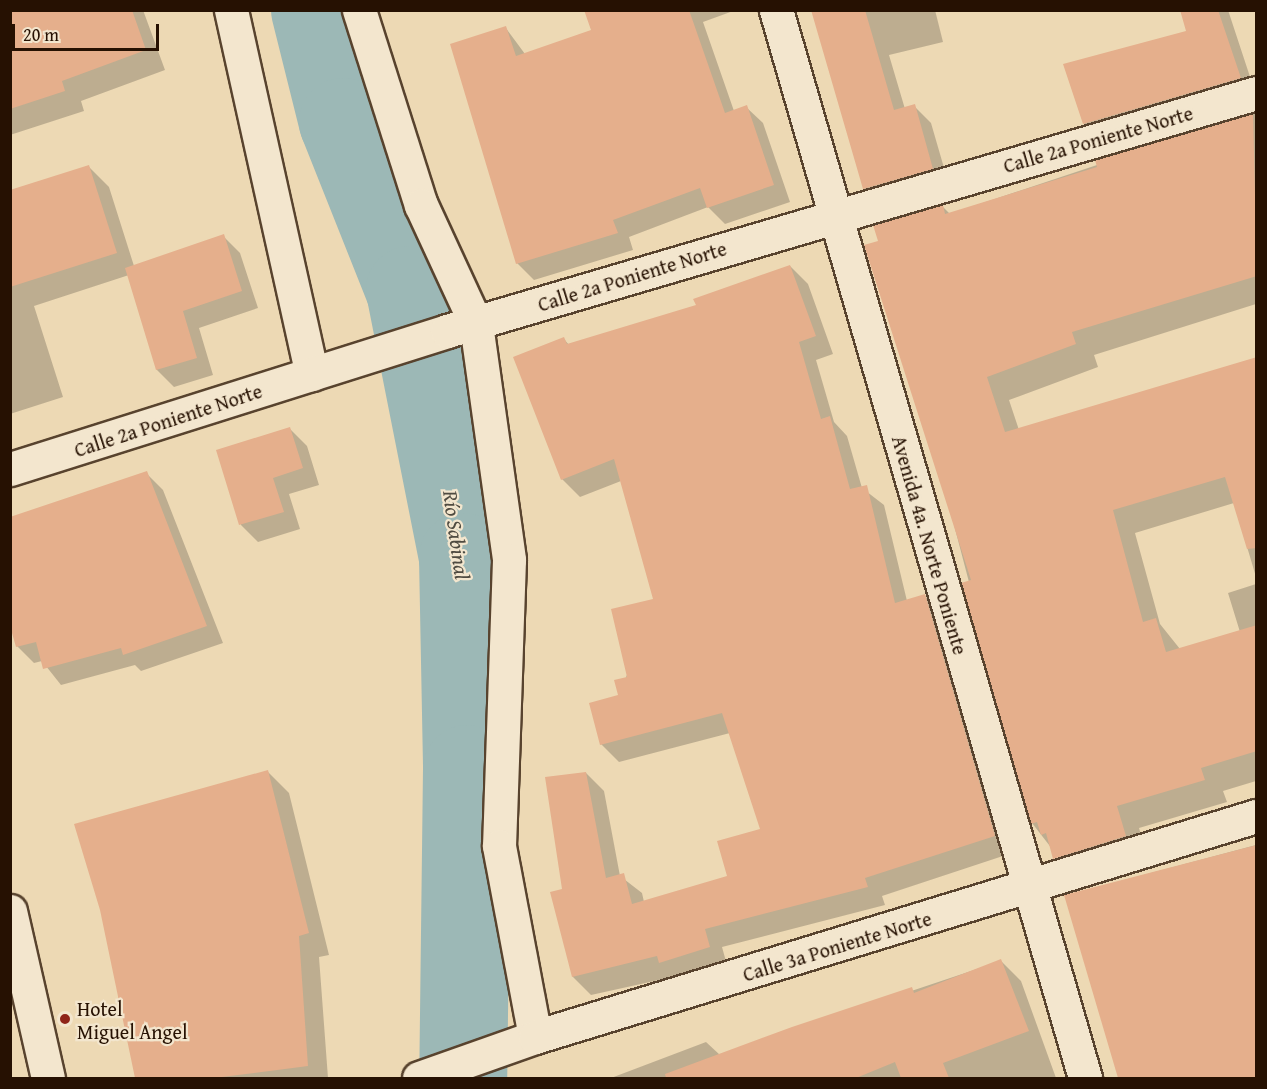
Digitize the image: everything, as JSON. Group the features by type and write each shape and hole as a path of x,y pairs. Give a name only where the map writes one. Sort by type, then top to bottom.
{"street":[{"path":"231,10 314,373"},
{"path":"359,10 461,327 509,560 500,846 521,1042"},
{"name":"Avenida 4a. Norte Poniente","path":"776,10 1085,1078"},
{"name":"Calle 2a Poniente Norte","path":"10,469 461,327 1257,93"},
{"name":"Calle 3a Poniente Norte","path":"419,1078 521,1042 1257,816"},
{"path":"10,911 48,1078"}],"building":[{"path":"10,10 132,10 146,50 62,81 65,91 10,109"},
{"path":"584,10 689,10 725,113 747,105 774,185 707,208 700,188 613,220 618,233 516,264 450,44 506,26 516,56 591,30"},
{"path":"811,10 865,10 894,110 915,104 933,169 863,189"},
{"path":"1180,10 1218,10 1241,78 1083,124 1063,64 1186,31"},
{"path":"1253,114 1257,276 1072,332 1076,344 987,377 1005,432 1257,357 1257,548 1247,549 1225,477 1113,510 1143,622 1156,618 1166,652 1257,625 1257,751 1201,768 1205,780 1117,806 1126,836 1053,859 1046,833 1041,835 1037,822 1031,824 961,583 971,580 864,245 878,241 873,225 943,205 945,214 1097,167 1095,160"},
{"path":"89,165 117,253 10,287 10,190"},
{"path":"224,234 242,291 183,311 197,358 156,370 125,268"},
{"path":"790,265 816,336 799,342 821,419 830,416 850,489 867,485 895,603 925,594 995,836 865,878 868,887 705,929 710,947 659,963 657,956 572,977 550,892 562,889 545,777 586,772 606,878 624,873 632,904 727,876 717,841 760,829 722,713 600,745 589,703 618,695 614,680 627,677 611,609 653,599 614,459 561,480 513,357 564,337 567,344 696,305 693,299"},
{"path":"290,427 303,468 273,478 284,512 239,525 216,450"},
{"path":"147,471 207,626 123,655 121,648 43,669 36,642 16,647 10,626 10,517"},
{"path":"268,770 309,933 299,936 308,1066 214,1078 135,1078 100,910 74,824"},
{"path":"1257,845 1257,1078 1118,1078 1064,895"},
{"path":"1001,959 1029,1031 943,1063 949,1078 901,1078 895,1062 856,1078 666,1078 665,1074 792,1027 912,987 914,993"}],"waterway":[{"name":"Río Sabinal","path":"315,10 343,122 410,290 463,557 467,769 463,1078"}],"place":[{"name":"Hotel Miguel Angel","path":"65,1019"}]}
